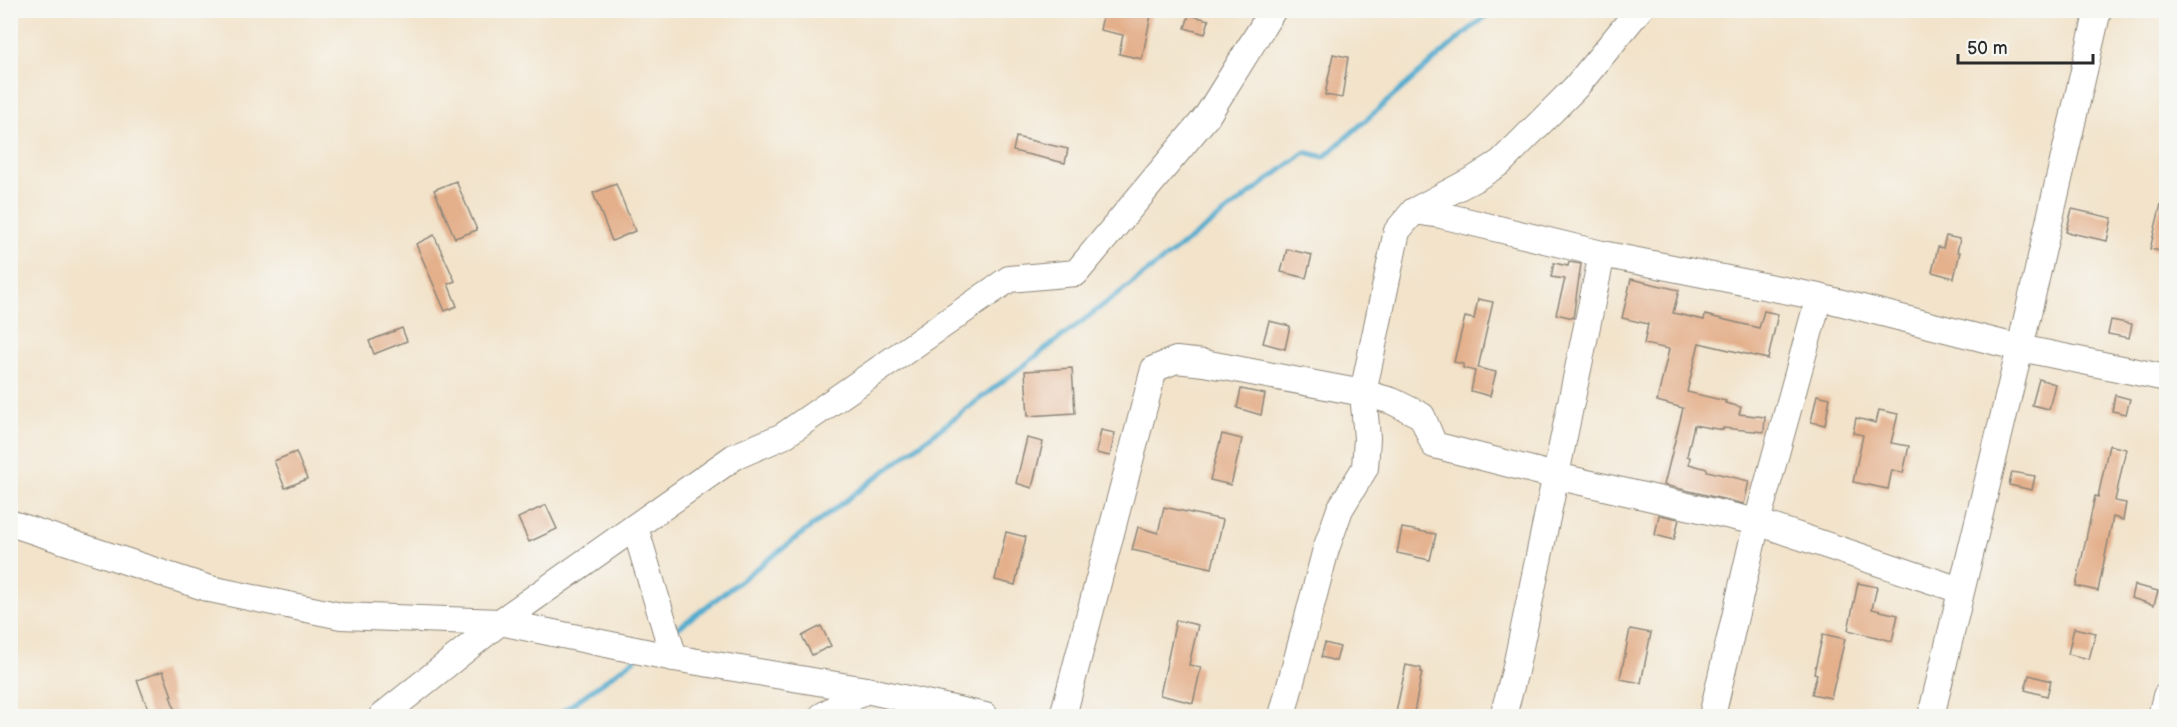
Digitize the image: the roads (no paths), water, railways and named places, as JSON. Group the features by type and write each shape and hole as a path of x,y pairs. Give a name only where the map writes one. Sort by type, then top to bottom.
{"street":[{"path":"382,717 500,622 734,457 783,436 1008,279 1076,273 1207,116 1273,10"},
{"path":"1282,717 1326,549 1340,509 1365,468 1367,438 1363,393 1397,231 1414,211 1501,162 1575,88 1639,10"},
{"path":"1931,717 2098,10"},
{"path":"1414,211 1441,215 1602,254 1818,297 2020,348 2166,378"},
{"path":"1503,717 1515,671 1602,254"},
{"path":"1712,717 1757,522 1818,297"},
{"path":"1063,717 1154,369 1176,360 1204,363 1363,393 1392,401 1422,416 1434,445 1556,476 1757,522 1960,590"},
{"path":"10,523 210,589 340,616 500,622 674,658 867,690 948,712 985,717"},
{"path":"635,527 674,658"},
{"path":"822,717 867,690"},
{"path":"2162,717 2166,696"}],"waterway":[{"path":"674,631 1305,152 1324,157 1494,10"},
{"path":"556,716 635,659"}]}
